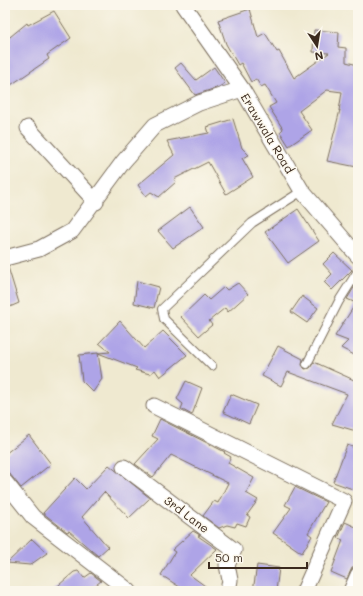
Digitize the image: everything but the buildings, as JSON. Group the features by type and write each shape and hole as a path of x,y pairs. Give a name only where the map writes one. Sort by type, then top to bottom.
{"street":[{"name":"Erawwala Road","path":"183,5 242,89 302,191 358,256"},
{"path":"5,258 39,249 72,231 96,202 123,162 156,125 199,103 242,89"},
{"path":"28,128 96,202"},
{"path":"154,406 344,501 304,591"},
{"name":"3rd Lane","path":"124,467 234,550 227,565 230,580 228,591"},
{"path":"5,482 33,517 129,591"},
{"path":"351,591 358,576"}],"lane":[{"path":"212,366 164,319 162,309 252,223 302,191"},
{"path":"308,364 339,301 358,271"}]}
